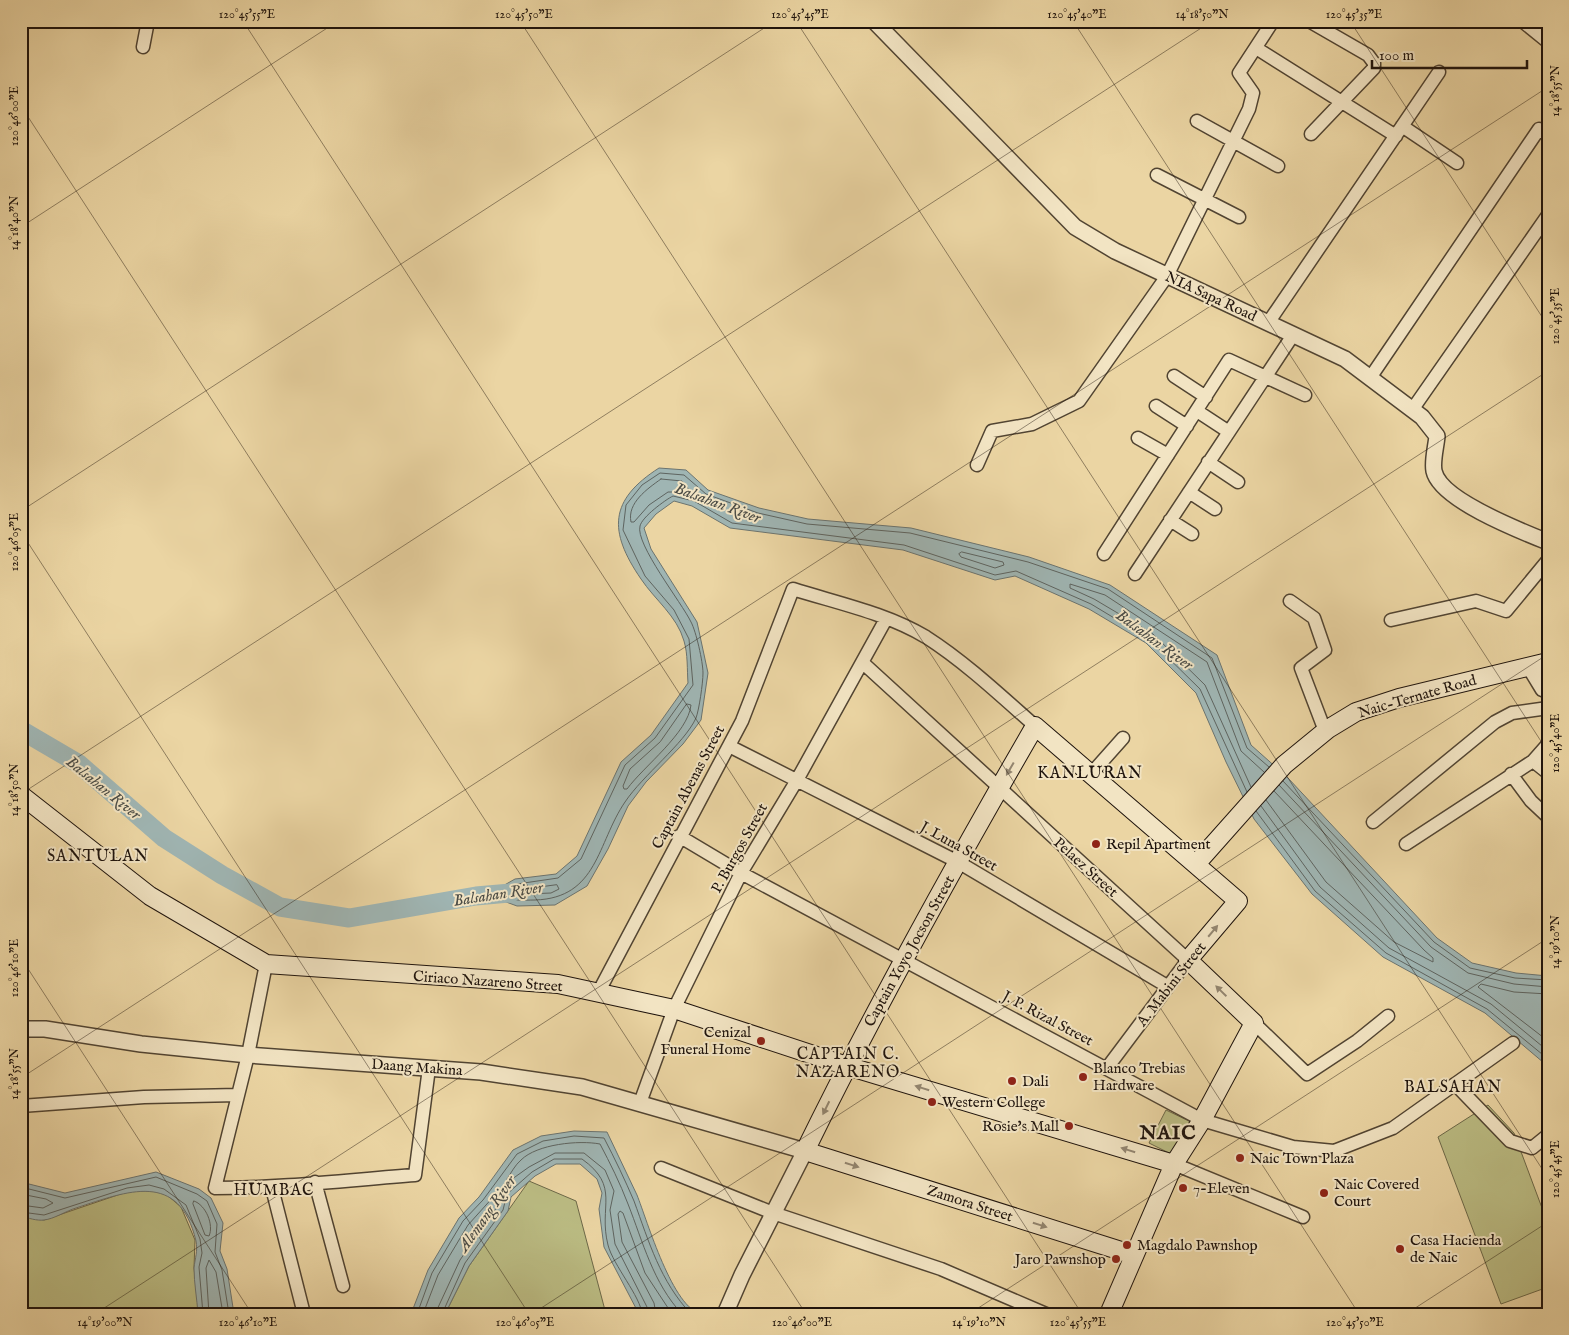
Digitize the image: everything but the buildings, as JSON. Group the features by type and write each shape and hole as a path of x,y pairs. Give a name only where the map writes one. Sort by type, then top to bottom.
{"main road":[{"name":"Naic-Ternate Road","path":"1196,864 1284,765 1325,731 1356,712 1399,698 1547,663"},
{"path":"1035,726 1196,864"},
{"name":"Captain Yoyo Jocson Street","path":"805,1151 847,1066 958,862 1035,726"},
{"name":"Ciriaco Nazareno Street","path":"21,795 150,896 266,964 357,972 558,984 674,1010 847,1066 1174,1164"},
{"name":"A. Mabini Street","path":"1188,960 1238,901 1196,864"},
{"name":"Pelaez Street","path":"1188,960 1254,1023"},
{"path":"1109,1314 1174,1164 1202,1120 1254,1023"},
{"name":"Zamora Street","path":"805,1151 1134,1255"}],"street":[{"path":"143,47 148,21"},
{"name":"NIA Sapa Road","path":"874,21 1076,227 1115,251 1344,359 1422,417 1437,436 1434,472 1443,486 1491,519 1548,542"},
{"path":"977,465 992,431 1032,424 1080,401 1167,276 1249,109 1253,93 1239,73 1273,21"},
{"path":"1309,21 1368,55 1374,63 1371,72 1311,134"},
{"path":"1527,23 1548,42"},
{"path":"1256,48 1341,102 1457,163"},
{"path":"1268,323 1439,72"},
{"path":"1198,121 1278,166"},
{"path":"1370,378 1539,129 1548,135"},
{"path":"1157,175 1239,217"},
{"path":"1412,410 1548,215"},
{"path":"1135,574 1293,335"},
{"path":"1104,554 1229,360 1305,395"},
{"path":"1174,376 1206,397"},
{"path":"1156,406 1187,426"},
{"path":"1197,410 1228,432"},
{"path":"1138,438 1168,455"},
{"path":"1208,462 1238,482"},
{"path":"1189,492 1215,509"},
{"path":"1170,520 1192,534"},
{"path":"1391,620 1476,601 1506,611 1548,560"},
{"name":"Captain Abenas Street","path":"598,993 742,722 793,589 886,619"},
{"path":"1290,601 1314,618 1324,650 1301,668 1325,731"},
{"path":"886,619 925,637 985,682 1035,726"},
{"name":"P. Burgos Street","path":"640,1103 674,1010 741,873 797,780 886,619"},
{"name":"Pelaez Street","path":"863,663 1188,960"},
{"path":"1542,690 1547,663"},
{"path":"1373,822 1495,722 1512,713 1547,711 1542,690 1528,667"},
{"path":"1092,774 1123,738"},
{"path":"1406,844 1533,761 1548,744"},
{"name":"J. Luna Street","path":"728,746 958,862 1167,986"},
{"path":"1533,761 1548,773"},
{"path":"1511,774 1531,801 1548,817"},
{"name":"J. P. Rizal Street","path":"680,836 741,873 1202,1120 1293,1147 1334,1151 1393,1128 1513,1043"},
{"name":"A. Mabini Street","path":"1107,1068 1188,960"},
{"path":"266,964 248,1056 215,1188 272,1188 315,1182 415,1175 429,1068"},
{"name":"Pelaez Street","path":"1254,1023 1307,1074 1358,1041 1388,1016"},
{"name":"Daang Makina","path":"21,1029 45,1029 141,1044 248,1056 481,1072 582,1087 805,1151"},
{"path":"1455,1084 1510,1141 1532,1148 1548,1135"},
{"path":"21,1106 144,1097 238,1095"},
{"name":"Captain Yoyo Jocson Street","path":"725,1314 805,1151"},
{"name":"Ciriaco Nazareno Street","path":"1174,1164 1303,1217"},
{"path":"661,1168 774,1213 941,1269 1046,1314"},
{"path":"315,1182 343,1286"},
{"path":"272,1188 304,1314"}],"green space":[{"path":"1488,1105 1514,1133 1548,1224 1548,1287 1501,1304 1438,1137"},
{"path":"1166,1110 1191,1122 1175,1156 1149,1143"},
{"path":"529,1181 576,1201 606,1314 445,1314 469,1266"},
{"path":"153,1183 181,1207 195,1240 194,1268 199,1314 21,1314 21,1216 44,1220"}],"water":[{"path":"659,468 686,470 708,490 759,508 808,519 911,528 1029,557 1110,585 1217,655 1251,745 1288,778 1437,938 1472,963 1516,973 1548,976 1548,1075 1544,1063 1485,1013 1383,957 1312,894 1254,819 1226,762 1196,693 1146,643 1089,609 1015,576 995,580 903,550 730,528 692,506 674,501 656,514 644,528 651,549 697,622 708,673 701,720 683,744 646,782 628,806 608,849 587,886 555,905 517,906 487,895 515,879 556,874 577,856 621,762 651,735 688,683 686,651 681,632 630,562 619,531 619,518 630,492"},
{"name":"Alemang River","path":"574,1131 607,1132 637,1195 654,1243 671,1281 691,1309 702,1314 639,1314 604,1247 599,1209 602,1193 597,1179 580,1164 556,1164 535,1176 511,1197 508,1211 469,1266 445,1314 411,1314 428,1270 459,1218 479,1197 513,1150 541,1136"},
{"path":"156,1172 199,1189 211,1198 223,1223 220,1251 227,1269 234,1314 198,1314 194,1274 197,1251 196,1241 188,1218 177,1204 164,1195 149,1192 132,1192 76,1208 44,1220 35,1220 21,1216 21,1182 65,1193"}],"waterway":[{"name":"Balsahan River","path":"21,730 79,764 164,838 222,875 280,907 349,918 476,896 511,893"}],"place":[{"name":"Repil Apartment","path":"1096,844"},
{"name":"Cenizal Funeral Home","path":"761,1041"},
{"name":"Blanco Trebias Hardware","path":"1083,1077"},
{"name":"Dali","path":"1012,1081"},
{"name":"Western College","path":"932,1102"},
{"name":"Rosie's Mall","path":"1069,1126"},
{"name":"Naic Town Plaza","path":"1240,1158"},
{"name":"7-Eleven","path":"1183,1188"},
{"name":"Naic Covered Court","path":"1324,1193"},
{"name":"Magdalo Pawnshop","path":"1127,1245"},
{"name":"Casa Hacienda de Naic","path":"1400,1249"},
{"name":"Jaro Pawnshop","path":"1116,1259"}],"district":[{"name":"KANLURAN","path":"1090,772"},
{"name":"SANTULAN","path":"98,855"},
{"name":"CAPTAIN C. NAZARENO","path":"848,1062"},
{"name":"BALSAHAN","path":"1453,1086"},
{"name":"NAIC","path":"1168,1132"},
{"name":"HUMBAC","path":"274,1189"}]}
